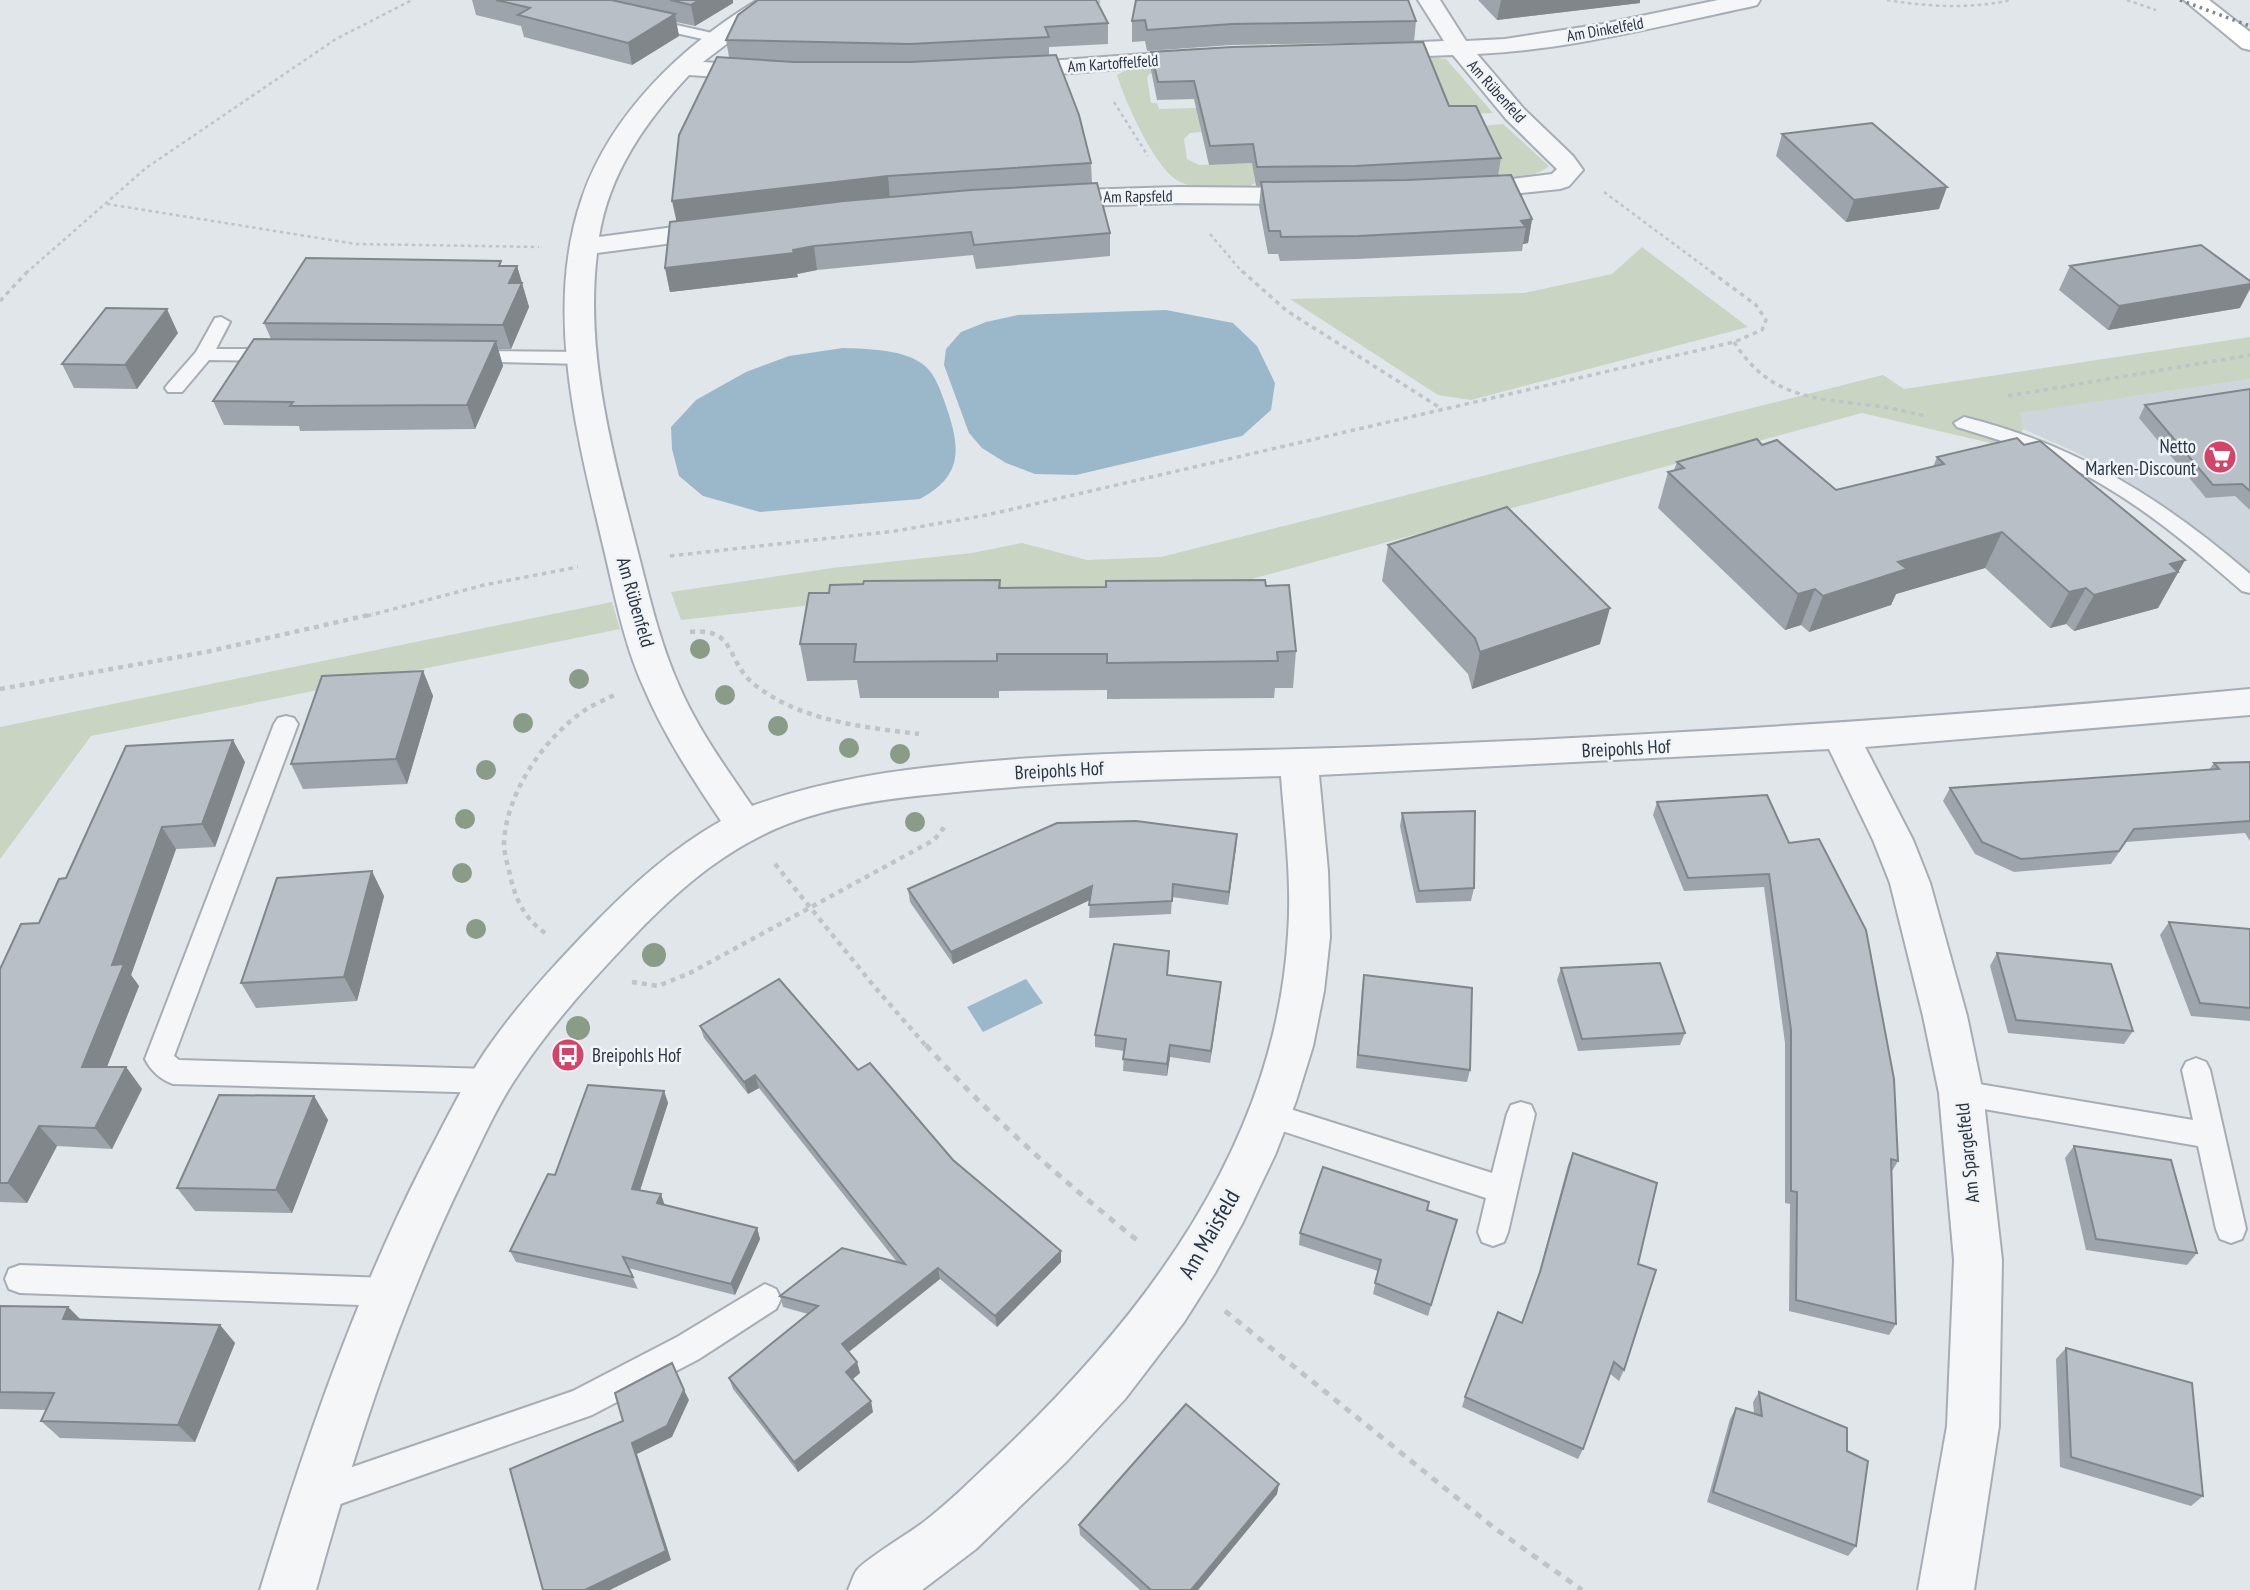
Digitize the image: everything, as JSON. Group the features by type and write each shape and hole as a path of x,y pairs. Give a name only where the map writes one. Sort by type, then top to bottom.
{"main road":[{"path":"2195,0 2250,43"}],"street":[{"name":"Am Rübenfeld","path":"744,825 686,738 658,681 624,561 592,430 579,320 584,247 591,214 599,191 626,136 645,108 682,67 750,13 774,0"},
{"name":"Am Rübenfeld","path":"1429,0 1460,49 1516,114 1564,161 1570,170 1567,176"},
{"name":"Am Dinkelfeld","path":"1460,49 1505,46 1603,31 1749,0"},
{"path":"1348,51 1460,49"},
{"name":"Am Kartoffelfeld","path":"988,72 1222,56"},
{"path":"682,67 789,74"},
{"path":"1438,193 1545,183 1560,181 1567,176"},
{"name":"Am Rapsfeld","path":"1027,200 1177,195 1334,196"},
{"path":"584,247 747,226"},
{"name":"Breipohls Hof","path":"288,1590 314,1496 387,1292 435,1186 491,1081 530,1025 586,959 629,915 670,875 704,849 744,825 789,806 891,784 1015,772 1091,767 1299,763 1841,736 2250,702"},
{"name":"Am Spargelfeld","path":"1841,736 1893,840 1910,883 1945,1016 1961,1093 1978,1260 1973,1426 1946,1590"},
{"name":"Am Maisfeld","path":"876,1590 958,1529 1073,1420 1135,1348 1184,1278 1232,1195 1270,1115 1289,1055 1301,997 1309,937 1299,763"}],"lane":[{"path":"634,19 716,38"},
{"path":"175,388 204,354 221,322"},
{"path":"204,354 298,355"},
{"path":"447,356 583,358"},
{"path":"1964,423 2017,439 2072,461 2123,490 2209,551 2250,586"},
{"path":"286,724 159,1059 173,1072 491,1081"},
{"path":"2196,1070 2231,1229"},
{"path":"1961,1093 2211,1136"},
{"path":"1493,1233 1521,1114"},
{"path":"1270,1115 1503,1190"},
{"path":"20,1279 387,1292"},
{"path":"314,1496 580,1404 688,1348 765,1299"}],"path":[{"path":"0,301 21,277 146,168 336,39 412,0"},
{"path":"1886,0 1944,5 1993,5 2011,0"},
{"path":"0,689 131,666 314,628 540,573 895,531 987,515 1734,342 1762,330 1766,320 1756,305 1594,185 1567,176"},
{"path":"106,203 356,244 584,247"},
{"path":"1734,342 1752,370 1769,382 1796,394 1964,423 1965,413 1971,407 2000,397 2250,355"},
{"path":"744,825 862,974 950,1072 1052,1171 1493,1527 1582,1590"}],"shaded area":[{"path":"2250,379 2250,572 2133,485 2075,452 2023,429 2019,413"}],"green space":[{"path":"1429,57 1446,59 1493,113 1386,117"},
{"path":"1173,66 1175,71 1149,74 1147,78 1151,103 1157,103 1159,109 1227,107 1200,125 1201,132 1190,133 1184,139 1187,159 1199,165 1253,163 1255,183 1248,187 1211,188 1184,184 1168,173 1159,161 1133,116 1117,75 1126,70"},
{"path":"1503,124 1549,166 1529,175 1491,180 1480,126"},
{"path":"1642,247 1748,327 1471,400 1438,395 1290,299 1524,293 1612,274"},
{"path":"2250,337 2250,379 2020,413 2023,429 2016,449 1862,413 1178,599 1079,601 985,585 681,620 671,592 832,568 972,553 1022,543 1087,560 1161,557 1883,375 1904,389"},
{"path":"612,602 620,629 91,736 0,859 0,727"}],"water":[{"path":"1166,310 1233,323 1257,346 1275,383 1271,410 1242,436 1076,475 1035,474 1006,463 982,448 969,433 944,365 946,349 961,332 986,322 1018,315"},
{"path":"843,348 908,356 925,366 932,374 945,403 956,446 952,469 935,490 920,499 760,512 703,496 679,476 672,449 671,427 696,400 746,372 789,356"},
{"path":"1026,979 1043,1003 983,1032 967,1007"}],"building":[{"path":"496,0 611,0 675,14 628,43 518,15 530,8"},
{"path":"670,0 699,0 691,5"},
{"path":"758,0 1096,0 1108,23 1045,27 1049,37 910,44 726,40 738,15"},
{"path":"1136,0 1408,0 1416,21 1232,24 1147,30 1145,20 1132,21"},
{"path":"1423,42 1449,106 1476,106 1501,158 1356,166 1257,167 1253,144 1210,146 1194,81 1158,82 1151,52 1232,47"},
{"path":"1056,55 1079,115 1091,163 888,176 672,201 679,135 717,57 794,62 910,62"},
{"path":"1872,123 1947,187 1854,200 1782,134"},
{"path":"1511,175 1532,219 1521,221 1526,227 1359,236 1281,237 1280,231 1269,231 1261,182 1407,180"},
{"path":"1097,183 1110,233 974,245 971,232 814,246 793,250 794,253 665,268 670,222 844,201"},
{"path":"2201,245 2250,281 2250,284 2119,306 2070,266"},
{"path":"306,258 501,261 499,266 517,266 509,283 522,283 503,325 264,323"},
{"path":"106,308 167,309 125,365 62,364"},
{"path":"254,339 496,341 467,405 290,406 293,402 213,401"},
{"name":"Netto Marken-Discount","path":"2250,389 2250,491 2242,484 2213,485 2145,405"},
{"path":"2017,438 2024,445 2040,441 2185,560 2170,564 2178,572 2094,595 2086,588 2069,592 2002,532 1898,562 1907,569 1823,596 1815,589 1798,594 1668,472 1684,468 1677,462 1757,439 1762,445 1777,440 1836,490 1944,464 1937,457"},
{"path":"1507,507 1610,608 1480,652 1475,638 1388,545"},
{"path":"1000,580 999,588 1106,587 1106,581 1265,580 1266,586 1289,585 1296,651 1277,652 1278,661 1107,663 1107,654 997,654 997,661 854,662 856,644 800,644 809,593 829,593 830,585 863,584 864,581"},
{"path":"423,671 396,759 291,764 322,676"},
{"path":"233,740 202,824 162,827 112,965 124,964 82,1067 126,1067 95,1128 39,1126 8,1183 0,1183 0,969 21,924 39,923 59,879 66,878 126,746"},
{"path":"2250,762 2250,821 2134,829 2119,851 2021,859 1982,842 1950,788 2219,769 2214,763"},
{"path":"1767,795 1789,843 1819,839 1866,930 1894,1079 1898,1161 1891,1159 1896,1324 1796,1300 1797,1192 1791,1191 1791,1030 1769,874 1688,878 1657,802"},
{"path":"1475,811 1474,888 1419,891 1402,813"},
{"path":"1136,821 1237,834 1229,892 1173,884 1172,901 1089,905 1092,886 951,952 908,889 1057,823"},
{"path":"372,871 344,977 241,983 277,878"},
{"path":"2169,922 2250,929 2250,1008 2200,1003"},
{"path":"1114,944 1169,951 1167,975 1221,982 1211,1051 1170,1045 1167,1064 1123,1059 1126,1039 1095,1035"},
{"path":"1997,953 2111,964 2133,1031 2016,1020"},
{"path":"1660,963 1685,1033 1582,1039 1561,968"},
{"path":"1364,975 1472,988 1470,1070 1358,1055"},
{"path":"779,979 858,1070 870,1063 953,1160 1061,1251 995,1316 938,1268 842,1344 857,1362 846,1372 871,1401 794,1462 729,1378 818,1306 780,1296 842,1248 905,1264 755,1075 744,1082 700,1026"},
{"path":"588,1085 664,1091 632,1189 661,1194 657,1203 757,1228 731,1284 623,1257 633,1277 510,1251 548,1174 555,1175"},
{"path":"219,1095 314,1096 276,1190 177,1188"},
{"path":"2074,1146 2171,1160 2197,1253 2096,1239"},
{"path":"1573,1153 1657,1183 1638,1264 1656,1270 1624,1370 1614,1362 1583,1449 1465,1397 1498,1312 1522,1323 1540,1272"},
{"path":"1323,1167 1429,1202 1427,1210 1457,1220 1431,1305 1375,1283 1381,1260 1300,1233"},
{"path":"0,1306 68,1307 63,1319 220,1325 178,1425 41,1421 54,1393 0,1392"},
{"path":"2066,1348 2192,1383 2203,1496 2071,1457"},
{"path":"672,1363 684,1390 667,1426 632,1443 666,1551 585,1590 543,1590 510,1469 623,1421 615,1393"},
{"path":"1759,1392 1847,1428 1847,1451 1868,1461 1856,1546 1713,1492 1736,1408 1762,1416"},
{"path":"1186,1404 1279,1484 1191,1590 1151,1590 1079,1525"}],"railway":[{"path":"2180,0 2250,26"}],"place":[{"name":"Netto Marken-Discount","path":"2220,457"},
{"name":"Breipohls Hof","path":"568,1055"}]}
